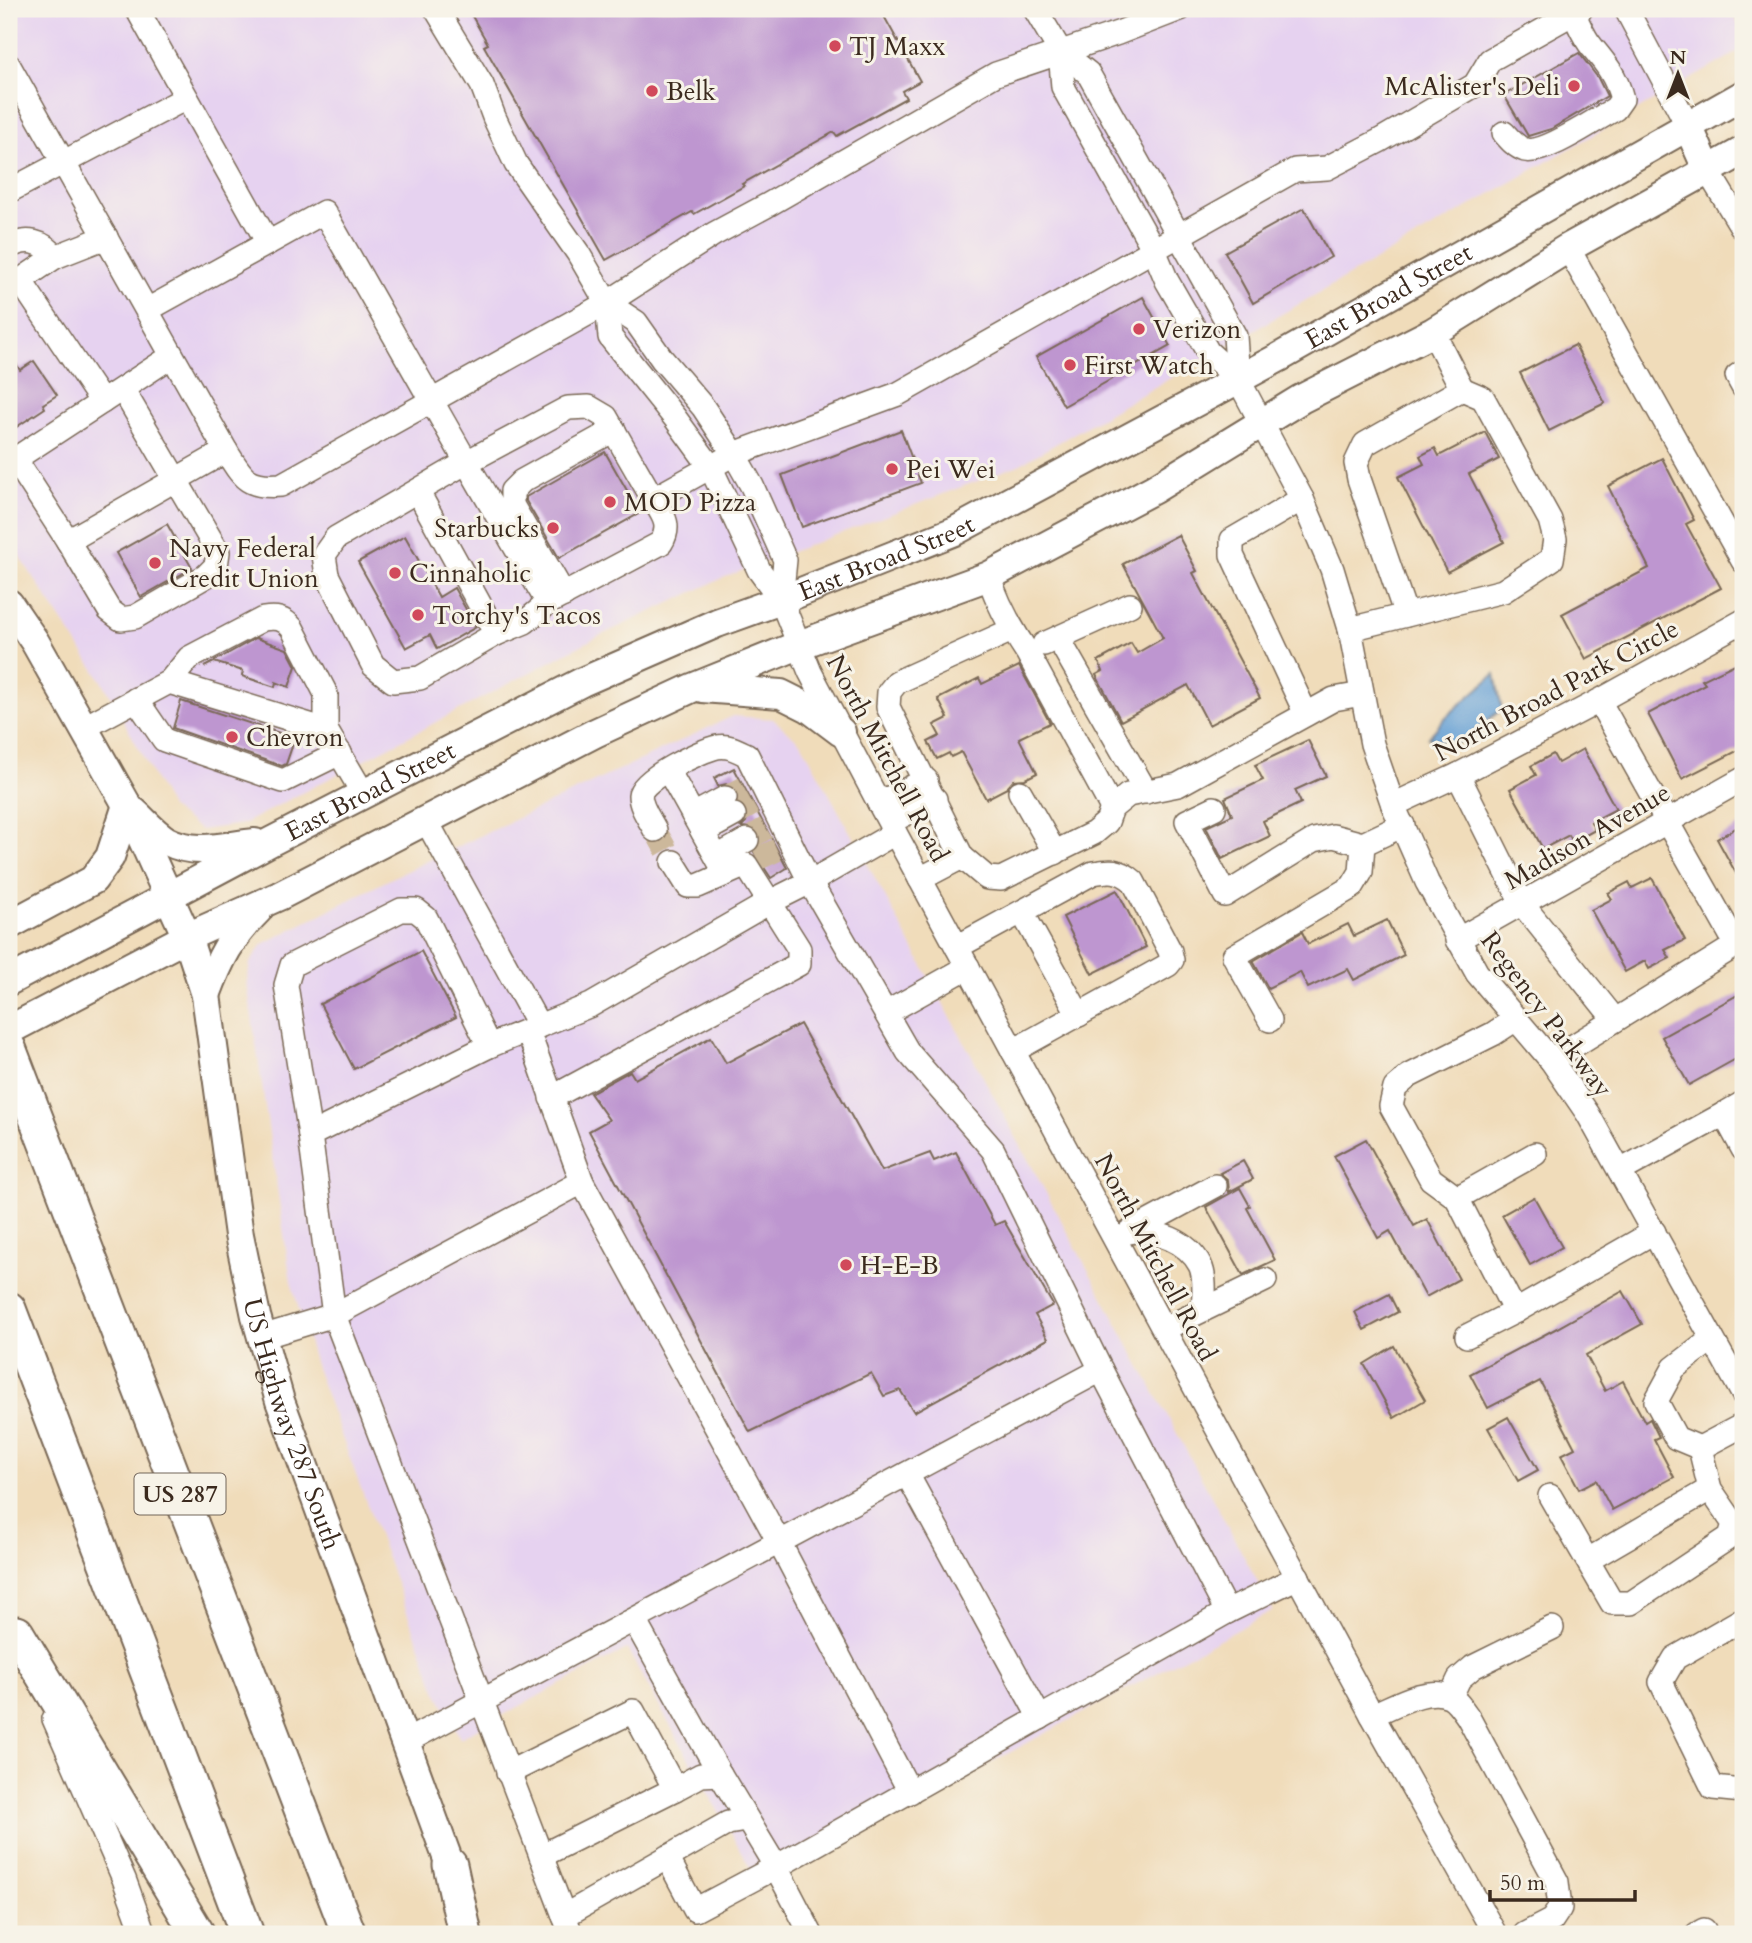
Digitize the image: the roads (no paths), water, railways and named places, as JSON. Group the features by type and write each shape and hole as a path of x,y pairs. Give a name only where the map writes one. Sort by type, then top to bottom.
{"highway":[{"name":"US 287","path":"9,1048 349,1934"},
{"path":"9,1309 247,1934"},
{"path":"13,1623 198,1934"},
{"path":"450,1864 465,1934"}],"main road":[{"name":"East Broad Street","path":"9,981 272,841 582,682 717,622 782,600 955,531 1238,379 1743,95"},
{"path":"1688,126 1709,171"},
{"name":"East Broad Street","path":"9,1030 187,937 267,901 595,733 692,688 799,645 989,576 1154,489 1301,399 1433,332 1568,248 1743,151"},
{"path":"9,604 35,642 127,805 166,840 190,849 203,850 272,841"},
{"path":"692,688 781,694 809,708 841,732"},
{"path":"9,925 93,880 110,857 127,805"},
{"name":"US Highway 287 South","path":"127,805 187,937 206,995 239,1235 262,1337 280,1401 450,1864"},
{"path":"206,995 220,958 232,939 267,901"}],"street":[{"path":"137,9 268,243"},
{"path":"436,9 482,85 516,164 578,253 607,303 610,337 710,466 759,570 782,600"},
{"path":"1035,9 1060,51 1088,73 1235,336 1238,379"},
{"path":"9,66 226,451 244,479 263,486 281,485 433,401 607,303 714,234 996,74 1180,9"},
{"path":"1626,9 1688,126"},
{"path":"653,499 734,454 898,394 1295,170 1327,168 1475,85 1490,60 1577,11 1592,47 1602,56 1619,87 1622,99 1615,109 1543,149 1528,151 1514,144 1504,133"},
{"path":"1060,51 1063,87 1154,250 1167,281 1208,352 1238,379"},
{"path":"9,191 186,98"},
{"path":"1709,171 1743,229"},
{"path":"148,310 324,212 433,401 465,463 556,599"},
{"path":"102,402 14,284 55,257 106,237"},
{"path":"9,247 29,241 47,246 55,257"},
{"path":"1568,248 1743,561"},
{"path":"607,303 636,322 662,359 703,407 734,454 752,485 785,560 782,600"},
{"path":"1350,629 1503,591 1552,559 1555,539 1550,520 1483,398 1462,389 1433,332"},
{"path":"123,390 218,552 216,566 206,576 135,617 121,619 109,610 68,541 12,459 172,356"},
{"path":"1743,372 1737,376 1743,387"},
{"name":"Regency Parkway","path":"1238,379 1302,499 1332,569 1350,629 1372,744 1398,815 1427,882 1477,973 1551,1060 1588,1114 1743,1394"},
{"path":"1406,615 1359,479 1356,463 1365,444 1462,389"},
{"path":"589,407 606,417 665,519 667,533 661,543 556,599 525,622 496,634 420,678 393,681 373,665 327,575 324,555 336,538 465,463 568,408 589,407"},
{"path":"556,599 512,505 512,491 522,481 614,430"},
{"path":"68,541 226,451"},
{"path":"418,492 496,634"},
{"path":"1302,499 1232,540 1232,555 1306,714"},
{"path":"989,576 1012,630 1027,652 1112,808"},
{"name":"North Mitchell Road","path":"782,600 810,672 841,732 1013,1051 1124,1236 1164,1329 1495,1934"},
{"path":"1027,652 1130,605"},
{"path":"83,728 169,682 189,659 242,630 263,619 286,621 326,694 326,730 364,795"},
{"name":"North Broad Park Circle","path":"1363,844 1398,815 1458,775 1743,621"},
{"path":"1012,630 897,682 889,692 888,707 962,857 987,878 1002,879 1094,833 1107,822 1112,808 1128,795 1178,785 1334,699 1362,694"},
{"path":"1058,638 1146,792"},
{"path":"169,682 326,730"},
{"path":"136,699 164,740 284,781 340,753"},
{"path":"1551,1060 1740,943 1667,822 1599,701"},
{"path":"551,1098 799,964 799,949 770,902 756,849 747,797 747,755 732,747 715,747 645,783 640,794 655,830"},
{"path":"668,769 698,824 756,849 810,882 908,1052 993,1150 1101,1370 1227,1612"},
{"path":"1458,775 1523,905 1615,1020"},
{"name":"Madison Avenue","path":"1457,940 1743,779"},
{"path":"310,1135 489,1046 591,1005 770,902 810,882 888,819 931,790"},
{"path":"1020,792 1055,853"},
{"path":"698,824 747,797"},
{"path":"1214,808 1187,821 1225,895 1314,840 1333,836 1363,844 1361,872 1352,887 1234,956 1270,1020"},
{"path":"426,820 533,1028 551,1098 582,1182 779,1542 910,1792"},
{"path":"673,862 688,886 698,887 756,849"},
{"path":"920,879 962,857"},
{"path":"886,1013 1022,912 1093,873 1112,870 1123,873 1133,881 1170,951 1172,960 1168,965 1013,1051"},
{"path":"489,1046 426,918 416,910 401,910 292,965 286,985 310,1135 334,1315 568,1925 667,1857 728,1823 746,1819"},
{"path":"1022,912 1079,1015"},
{"path":"1516,1019 1493,1034 1409,1076 1395,1088 1391,1106 1432,1179 1457,1198 1517,1311"},
{"path":"1620,1171 1734,1109 1743,1149"},
{"path":"1457,1198 1535,1154"},
{"path":"262,1337 334,1315 582,1182"},
{"path":"1124,1236 1215,1186"},
{"path":"1124,1236 1149,1231 1178,1242 1194,1256 1201,1267 1204,1284 1203,1309"},
{"path":"1467,1336 1517,1311 1654,1232"},
{"path":"1164,1329 1265,1280"},
{"path":"1700,1448 1676,1438 1656,1401 1674,1368 1712,1339"},
{"path":"405,1742 1101,1370"},
{"path":"1700,1448 1743,1425"},
{"path":"1550,1496 1612,1603 1630,1603 1730,1537 1734,1524 1710,1489 1700,1448"},
{"path":"906,1474 1040,1718"},
{"path":"1588,1560 1710,1489"},
{"path":"667,1857 695,1910 910,1792 1227,1612 1298,1577"},
{"path":"1743,1619 1675,1658 1661,1682 1713,1788 1743,1791"},
{"path":"634,1620 776,1867 811,1934"},
{"path":"13,1623 124,1880 144,1934"},
{"path":"1451,1696 1459,1679 1473,1667 1552,1628"},
{"path":"1373,1715 1434,1693 1451,1696 1468,1717 1557,1882 1560,1908 1552,1920 1525,1934"},
{"path":"508,1773 633,1711 675,1789"},
{"path":"541,1856 701,1776 720,1773"},
{"name":"US Highway 287 South","path":"450,1864 477,1934"}],"water":[{"path":"1495,674 1502,709 1459,743 1428,738 1446,717"}],"tunnel":[{"path":"725,798 744,788"},
{"path":"734,815 753,804"},
{"path":"747,840 766,828"},
{"path":"655,830 673,862"},
{"path":"757,859 777,850"}],"place":[{"name":"TJ Maxx","path":"835,46"},
{"name":"McAlister's Deli","path":"1574,86"},
{"name":"Belk","path":"652,91"},
{"name":"Verizon","path":"1139,329"},
{"name":"First Watch","path":"1070,365"},
{"name":"Pei Wei","path":"892,469"},
{"name":"MOD Pizza","path":"610,502"},
{"name":"Starbucks","path":"553,528"},
{"name":"Navy Federal Credit Union","path":"155,563"},
{"name":"Cinnaholic","path":"395,573"},
{"name":"Torchy's Tacos","path":"418,615"},
{"name":"Chevron","path":"232,737"},
{"name":"H-E-B","path":"846,1265"}]}
